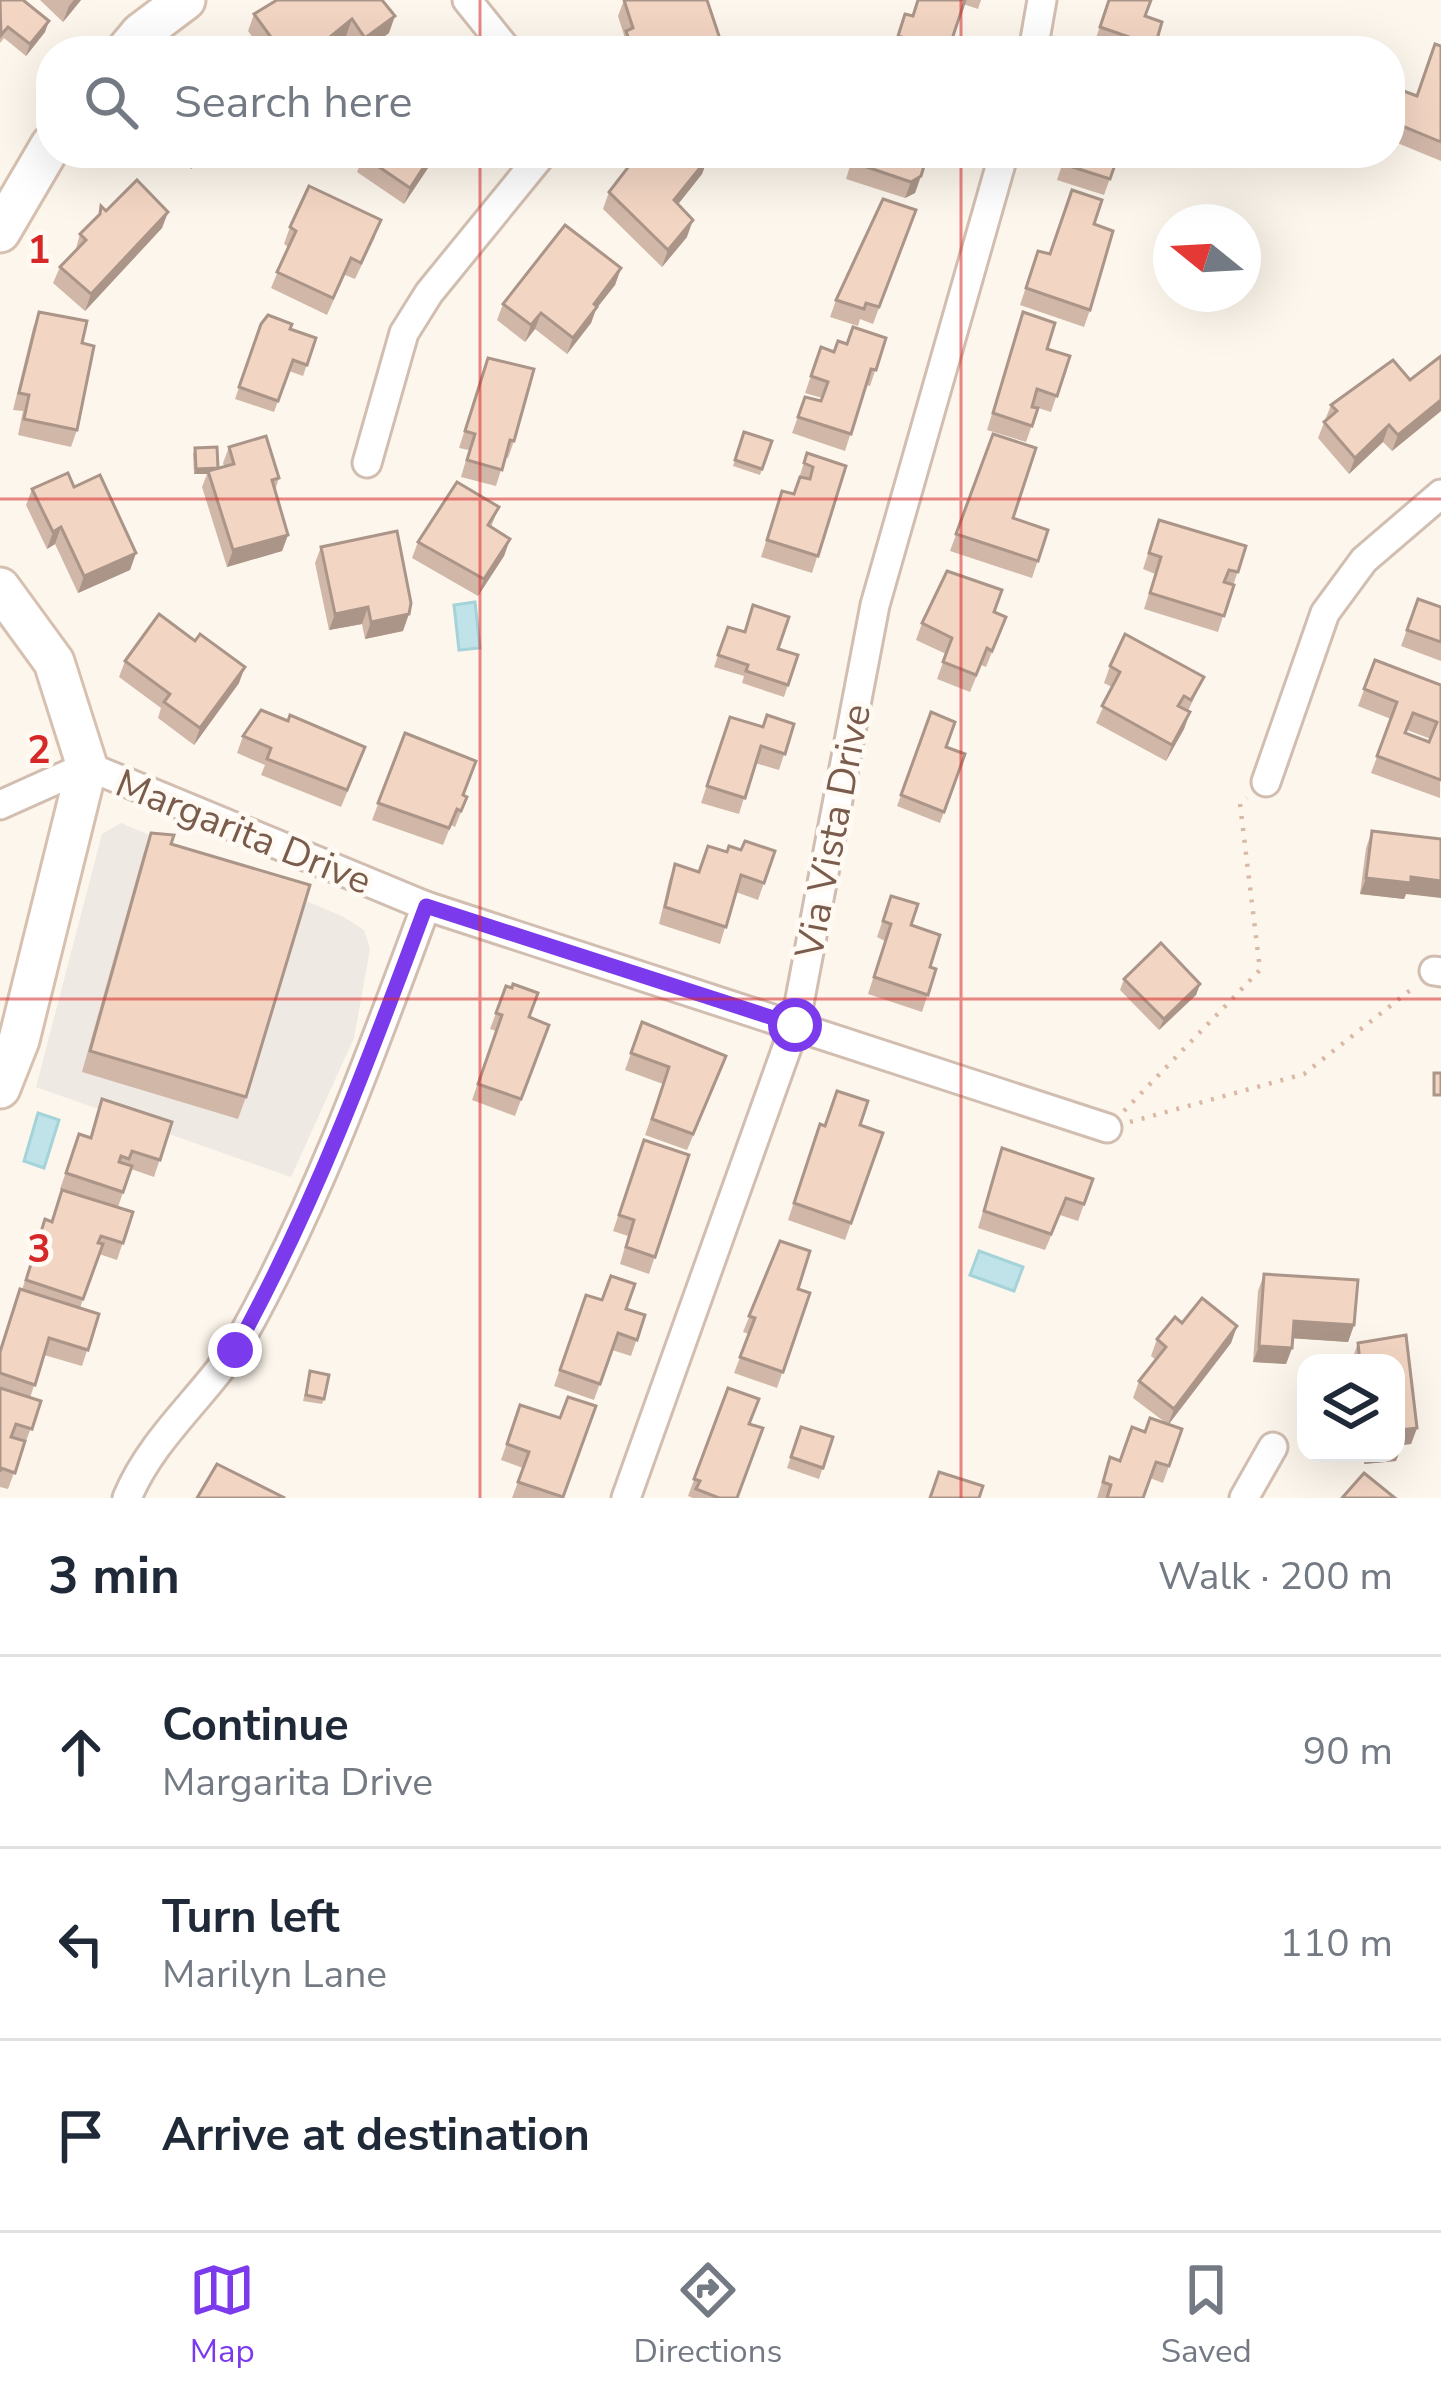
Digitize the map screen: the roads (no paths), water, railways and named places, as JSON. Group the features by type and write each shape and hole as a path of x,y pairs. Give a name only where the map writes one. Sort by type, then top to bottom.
{"street":[{"path":"138,36 185,0"},
{"path":"467,0 496,36"},
{"path":"1036,36 1042,0"},
{"path":"0,232 38,168"},
{"path":"367,463 404,332 429,292 531,168"},
{"name":"Via Vista Drive","path":"626,1498 795,1025 875,605 1000,168"},
{"path":"1266,782 1325,613 1364,560 1441,494"},
{"path":"0,588 54,662 87,766 19,1040 0,1088"},
{"name":"Margarita Drive","path":"0,805 87,766 426,906 1108,1128"},
{"path":"127,1498 184,1408 235,1350 263,1298 361,1083 426,906"},
{"path":"1244,1498 1273,1448"}],"water":[{"path":"475,602 480,648 459,650 454,605"},
{"path":"38,1113 59,1120 44,1168 24,1161"},
{"path":"979,1251 1023,1267 1014,1291 970,1275"}]}
